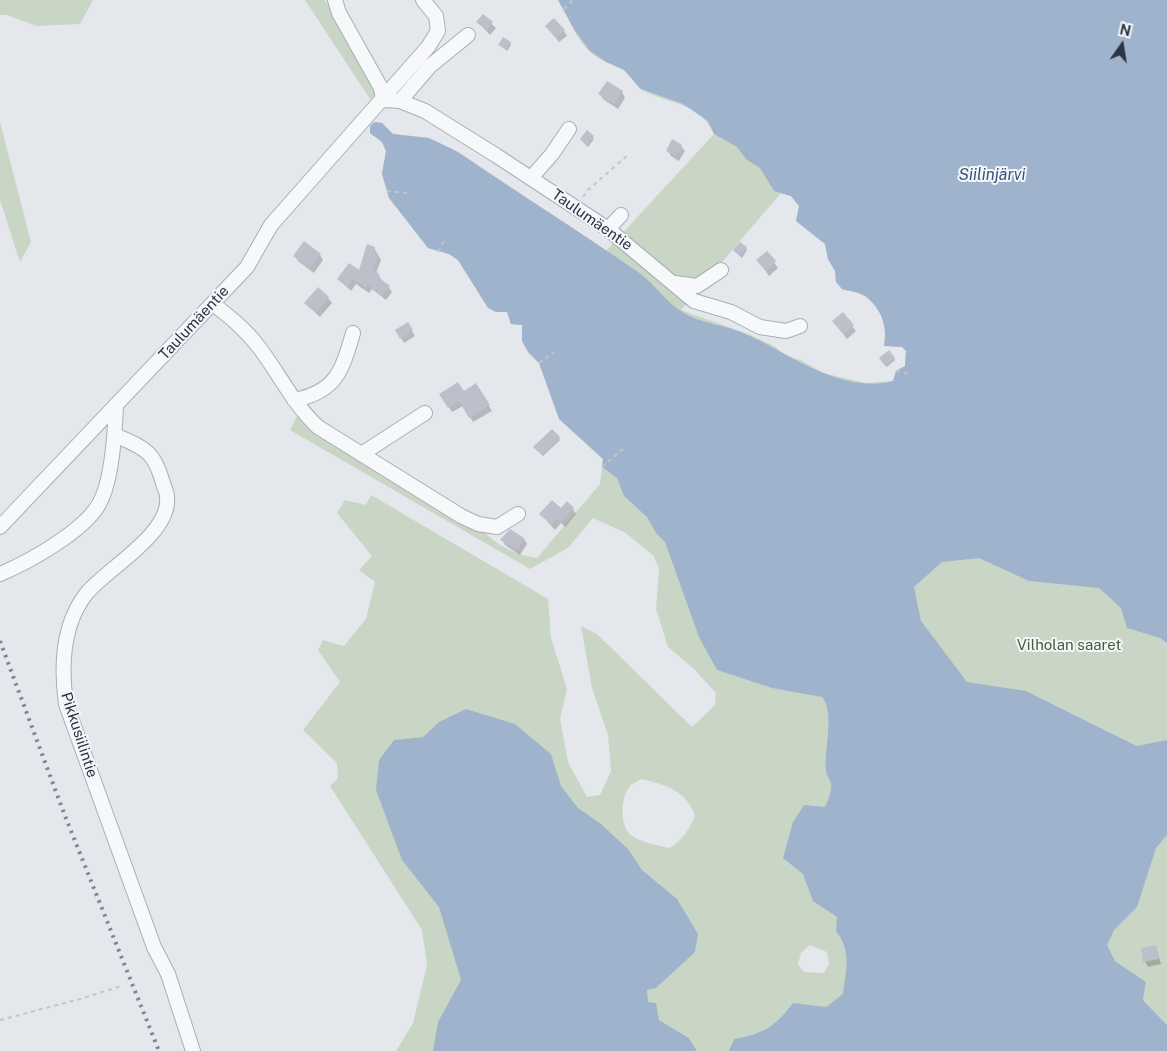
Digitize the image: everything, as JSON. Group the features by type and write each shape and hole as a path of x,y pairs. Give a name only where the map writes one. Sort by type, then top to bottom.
{"street":[{"path":"335,0 339,13 381,88 383,100"},
{"name":"Taulumäentie","path":"0,528 247,267 271,225 428,47 438,30 436,16 423,0"},
{"path":"400,101 430,66 468,35"},
{"name":"Taulumäentie","path":"383,100 400,101 425,111 531,178 608,229 694,300 731,312 760,327 786,331 800,326"},
{"path":"531,178 552,154 569,129"},
{"path":"608,229 621,215"},
{"path":"675,283 697,286 721,270"},
{"path":"213,304 237,321 258,346 300,410 318,427 363,453 461,516 478,524 497,527 518,514"},
{"path":"294,400 314,396 336,379 345,362 353,333"},
{"path":"0,574 22,565 72,533 99,504 107,478 115,435 116,406"},
{"path":"363,453 425,413"},
{"name":"Pikkusiilintie","path":"115,435 143,448 157,462 167,498 164,516 138,548 86,594 72,621 65,648 62,674 66,704 154,947 168,974 193,1051"}],"path":[{"path":"564,9 573,0"},
{"path":"576,208 588,190 629,154"},
{"path":"386,191 407,193"},
{"path":"438,252 445,239"},
{"path":"538,363 554,352"},
{"path":"896,371 912,374"},
{"path":"602,467 623,449"},
{"path":"0,1020 121,986"}],"green space":[{"path":"0,0 93,0 80,24 37,26 7,15 0,15"},
{"path":"305,0 325,0 378,93 370,99"},
{"path":"558,0 616,0 917,327 822,669 965,1051 697,1051 689,1038 659,1020 660,1051 396,1051 413,1023 427,965 422,930 330,786 338,778 337,763 303,730 340,682 318,650 323,640 344,646 366,619 375,582 359,570 372,556 337,513 345,500 366,505 371,495 548,599 551,638 567,689 560,719 568,762 587,797 600,795 611,771 608,735 592,688 581,626 597,634 692,727 715,705 716,693 693,668 668,647 656,609 659,568 653,555 624,532 593,518 568,548 530,569 290,430 300,410 478,524 489,537 504,547 520,554 537,558 600,484 603,459 559,419 539,363 528,352 522,341 522,325 511,324 507,312 496,312 488,308 458,260 449,254 428,248 389,198 382,174 386,151 382,142 370,133 370,126 374,122 382,123 393,134 429,138 458,152 606,251 714,134 708,123 700,115 683,105 642,90 624,70 598,58 590,52 576,34","holes":["781,193 791,196 799,206 796,221 825,244 828,259 835,271 836,282 842,289 865,296 875,306 884,325 884,346 902,347 906,351 905,366 896,371 893,381 866,383 823,373 801,360 786,356 774,346 748,334 681,310","641,779 658,783 674,790 687,800 695,816 685,834 675,845 670,848 650,844 632,836 628,832 622,811 627,790","810,945 827,952 829,964 824,973 804,972 798,964 801,953"]},
{"path":"0,122 31,242 20,262 0,200"},
{"name":"Vilholan saaret","path":"916,544 1167,598 1167,1025 1143,1000 1146,982 1115,961 968,714 890,564","holes":["1026,691 1137,746 1160,743 1066,781"]}],"water":[{"name":"Siilinjärvi","path":"558,0 1167,0 1167,643 1160,638 1127,628 1121,608 1099,588 1029,581 979,558 942,562 914,587 921,621 967,682 1026,691 1137,746 1167,740 1167,835 1156,848 1137,907 1114,930 1107,945 1115,961 1146,982 1143,1000 1167,1025 1167,1051 729,1051 734,1039 753,1035 768,1028 793,1003 826,1007 843,994 847,961 844,946 836,931 837,917 813,901 803,874 783,858 793,822 804,805 825,807 830,796 831,784 826,770 828,712 826,704 822,697 772,688 717,670 699,637 665,542 656,533 647,517 624,496 617,478 602,467 603,459 559,419 539,363 528,352 522,341 522,325 511,324 507,312 496,312 488,308 458,260 449,254 428,248 389,198 382,174 386,151 382,142 370,133 370,126 374,122 382,123 393,134 429,138 458,152 638,272 672,304 691,317 740,332 818,370 855,382 874,384 893,381 896,371 905,366 906,351 902,347 884,346 884,325 875,306 865,296 842,289 836,282 835,271 828,259 825,244 796,221 799,206 791,196 774,191 760,168 746,159 737,147 714,134 708,121 683,104 641,89 624,70 606,62 590,51 575,31"},
{"path":"466,709 515,724 551,754 561,786 578,808 601,824 628,849 642,870 677,899 698,934 695,952 656,988 647,990 648,1002 656,1003 659,1020 689,1038 697,1051 433,1051 438,1022 461,980 439,907 402,860 376,790 379,760 394,740 423,737 439,722"}],"building":[{"path":"483,14 493,22 487,30 476,22"},
{"path":"554,18 565,30 556,38 545,26"},
{"path":"503,37 511,42 506,49 498,45"},
{"path":"607,81 623,91 614,104 598,94"},
{"path":"587,130 594,136 587,145 580,139"},
{"path":"672,139 682,145 676,156 666,151"},
{"path":"304,241 321,254 310,268 293,256"},
{"path":"740,242 747,247 740,256 733,250"},
{"path":"367,244 375,247 374,252 378,254 373,269 380,275 378,277 390,286 382,296 368,285 366,288 353,279 347,287 337,279 349,263 359,270"},
{"path":"767,251 776,261 766,271 756,260"},
{"path":"318,287 329,297 316,313 304,303"},
{"path":"843,312 854,325 844,335 832,321"},
{"path":"408,322 413,330 400,339 395,330"},
{"path":"889,350 895,358 885,366 879,358"},
{"path":"458,382 464,391 476,383 490,405 469,418 459,401 448,408 439,394"},
{"path":"552,429 560,437 542,455 533,447"},
{"path":"552,500 561,508 567,501 574,508 561,522 557,519 552,525 539,514"},
{"path":"510,529 524,538 517,550 500,540"},
{"path":"1156,945 1159,959 1143,962 1141,948"}],"railway":[{"path":"0,641 65,816 159,1051"}]}
